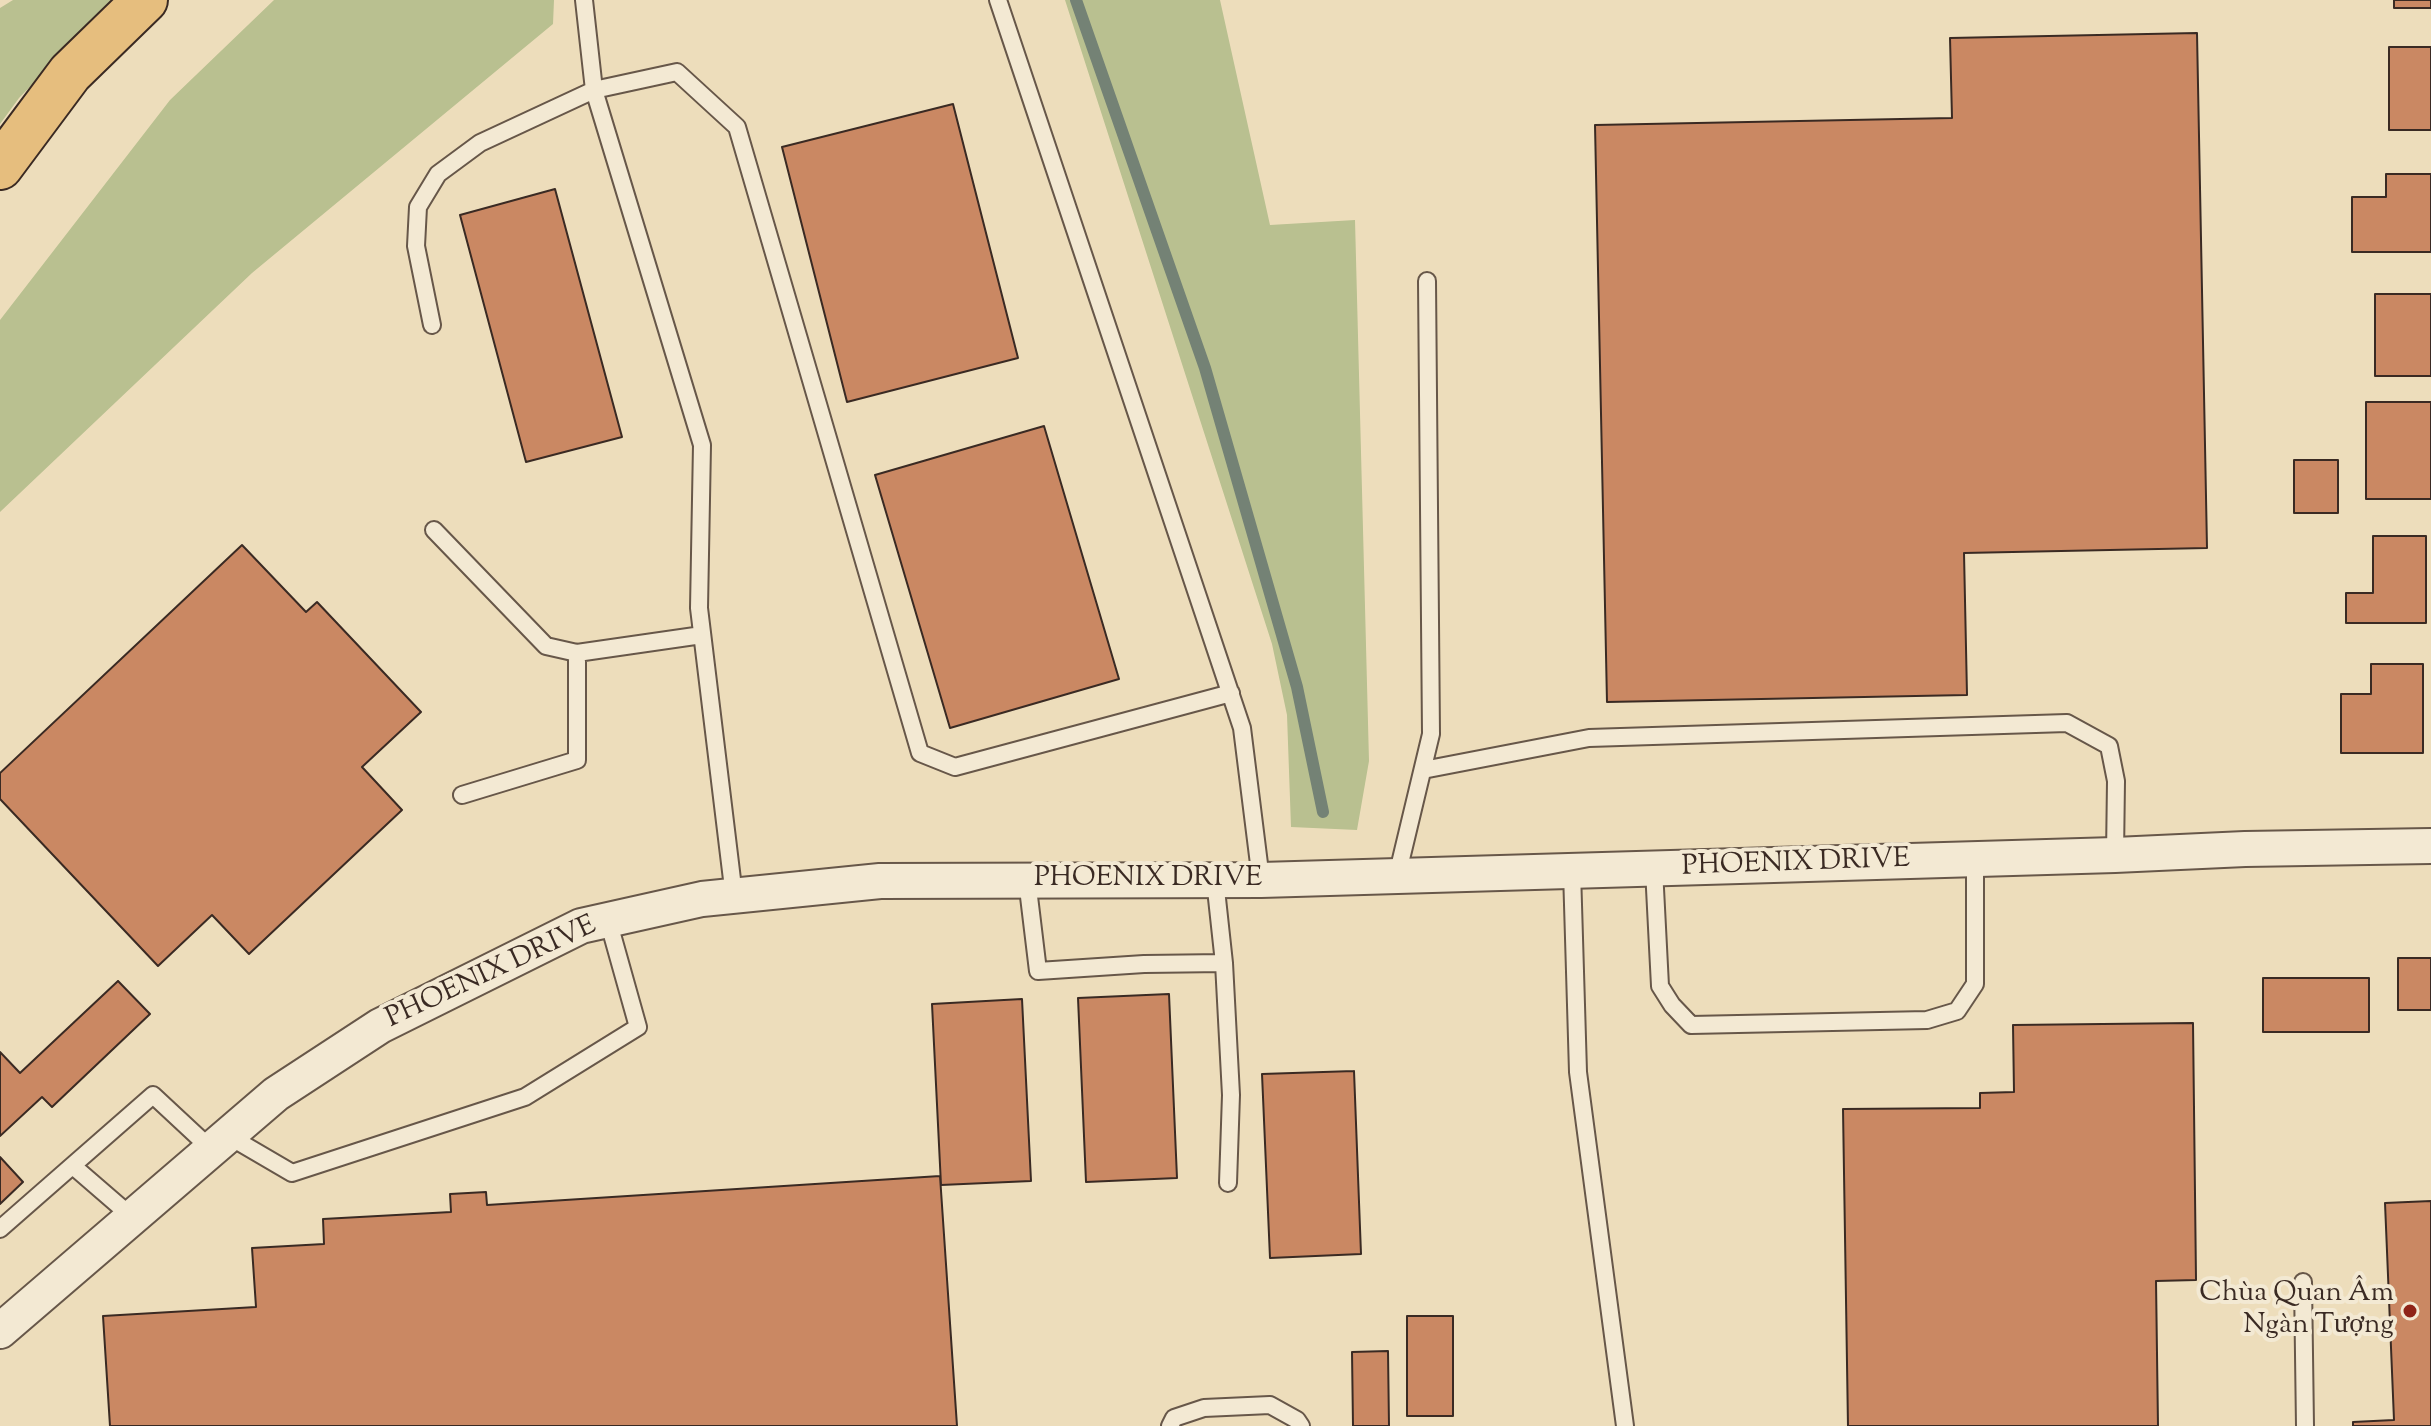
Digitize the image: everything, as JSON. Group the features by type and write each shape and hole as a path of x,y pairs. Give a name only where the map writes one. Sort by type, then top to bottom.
{"highway":[{"path":"0,167 70,73 145,0"}],"street":[{"name":"PHOENIX DRIVE","path":"3,1321 132,1217 276,1094 380,1026 581,926 702,899 880,881 1261,880 2245,849 2431,846"}],"lane":[{"path":"584,0 594,90 702,445 699,608 734,896"},
{"path":"998,0 1242,728 1261,880"},
{"path":"432,325 416,246 417,220 418,207 438,174 480,143 594,90 677,72 737,127 920,753 955,767 1231,693"},
{"path":"1397,876 1431,734 1427,281"},
{"path":"434,530 546,646 577,653 702,635"},
{"path":"462,795 577,760 577,653"},
{"path":"1423,770 1589,738 2067,723 2109,746 2116,781 2115,855"},
{"path":"1654,869 1660,986 1672,1005 1691,1025 1927,1020 1957,1011 1975,984 1975,859"},
{"path":"1572,871 1578,1072 1625,1426"},
{"path":"1027,880 1038,971 1144,964 1224,963"},
{"path":"1215,880 1224,963 1231,1095 1228,1183"},
{"path":"0,1229 153,1095 219,1142 292,1173 525,1097 638,1027 608,920"},
{"path":"73,1166 132,1217"},
{"path":"2303,1282 2305,1426"},
{"path":"1170,1426 1174,1418 1204,1408 1270,1405 1297,1420 1301,1426"}],"green space":[{"path":"13,0 115,0 19,98 0,124 0,8"},
{"path":"274,0 554,0 553,24 252,273 0,512 0,320 170,100"},
{"path":"1065,0 1220,0 1270,225 1355,220 1369,761 1357,830 1291,827 1287,715 1272,644"}],"building":[{"path":"2394,0 2431,0 2431,8 2394,8"},
{"path":"2197,33 2207,548 1964,553 1967,695 1607,702 1595,125 1952,118 1950,38"},
{"path":"2389,47 2431,47 2431,130 2389,130"},
{"path":"953,104 1018,358 847,402 782,147"},
{"path":"2386,174 2431,174 2431,252 2352,252 2352,197 2386,197"},
{"path":"555,189 622,437 526,462 460,215"},
{"path":"2375,294 2431,294 2431,376 2375,376"},
{"path":"2366,402 2431,402 2431,499 2366,499"},
{"path":"1044,426 1119,679 950,728 875,475"},
{"path":"2294,460 2338,460 2338,513 2294,513"},
{"path":"2373,536 2426,536 2426,623 2346,623 2346,593 2373,593"},
{"path":"242,545 306,612 317,602 421,712 362,767 402,810 249,954 212,915 158,966 0,799 0,773"},
{"path":"2371,664 2423,664 2423,753 2341,753 2341,694 2371,694"},
{"path":"2398,958 2431,958 2431,1010 2398,1010"},
{"path":"2263,978 2369,978 2369,1032 2263,1032"},
{"path":"118,981 150,1014 52,1107 42,1097 0,1136 0,1052 20,1073"},
{"path":"1169,994 1177,1178 1086,1182 1078,998"},
{"path":"1022,999 1031,1181 941,1185 932,1004"},
{"path":"2193,1023 2196,1280 2156,1281 2158,1426 1848,1426 1843,1109 1980,1108 1980,1093 2014,1092 2013,1025"},
{"path":"1354,1071 1361,1254 1270,1258 1262,1074"},
{"path":"0,1157 23,1182 0,1204"},
{"path":"940,1176 957,1426 110,1426 103,1316 256,1307 252,1248 324,1244 323,1219 451,1212 450,1194 486,1192 487,1205"},
{"name":"Chùa Quan Âm Ngàn Tượng","path":"2431,1201 2431,1426 2353,1426 2353,1422 2394,1420 2385,1203"},
{"path":"1407,1316 1453,1316 1453,1416 1407,1416"},
{"path":"1388,1351 1389,1426 1353,1426 1352,1352"}],"waterway":[{"path":"1076,0 1205,368 1297,687 1323,812"}],"place":[{"name":"Chùa Quan Âm Ngàn Tượng","path":"2410,1311"}]}
